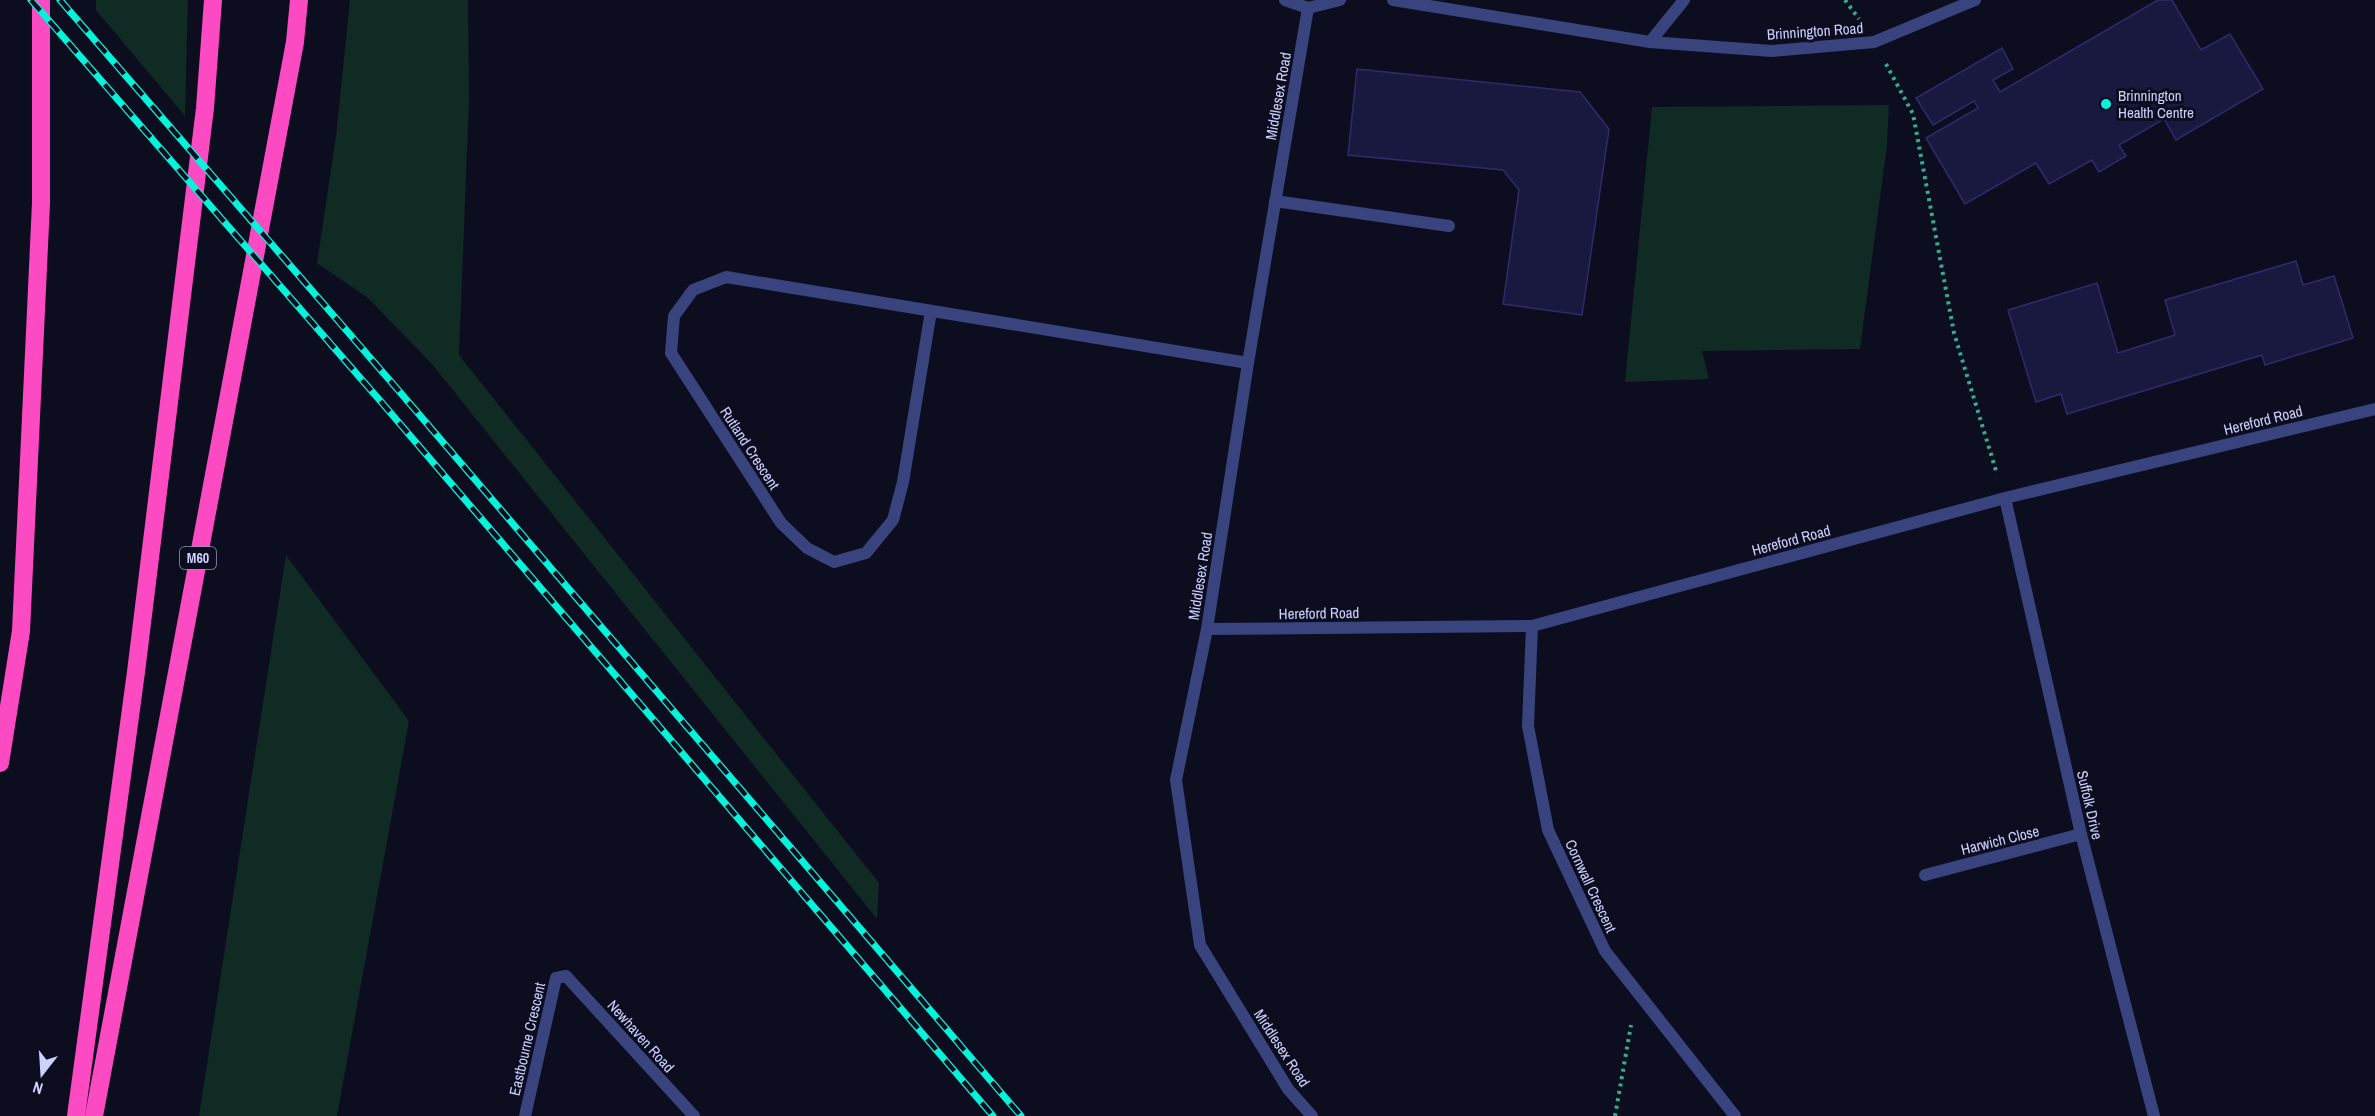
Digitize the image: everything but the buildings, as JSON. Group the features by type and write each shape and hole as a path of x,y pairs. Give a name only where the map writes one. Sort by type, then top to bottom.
{"highway":[{"path":"0,763 21,632 41,203 41,0"},
{"path":"76,1116 138,660 205,108 213,0"},
{"name":"M60","path":"94,1116 295,42 299,0"}],"street":[{"path":"1285,0 1308,8 1340,0"},
{"name":"Brinnington Road","path":"1393,0 1650,42 1772,51 1874,42 1975,0"},
{"path":"1650,42 1684,0"},
{"name":"Middlesex Road","path":"1308,8 1248,363 1207,629 1176,780 1200,945 1288,1089 1312,1116"},
{"path":"1275,201 1449,226"},
{"name":"Rutland Crescent","path":"931,311 903,482 893,520 866,553 834,562 807,548 781,523 671,354 674,316 693,290 726,277 1248,363"},
{"name":"Hereford Road","path":"1207,629 1532,626 2005,498 2375,408"},
{"name":"Suffolk Drive","path":"2005,498 2081,834 2154,1116"},
{"name":"Cornwall Crescent","path":"1532,626 1528,726 1548,830 1605,951 1735,1116"},
{"name":"Harwich Close","path":"1925,875 2081,834"},
{"name":"Eastbourne Crescent","path":"525,1116 556,978 566,976"},
{"name":"Newhaven Road","path":"566,976 694,1116"}],"path":[{"path":"1874,42 1913,114 1954,333 2005,498"},
{"path":"1615,1116 1638,992"}],"green space":[{"path":"96,0 188,0 185,116 96,10"},
{"path":"350,0 468,0 469,102 459,355 879,883 877,919 432,364 368,298 317,263 336,136"},
{"path":"1889,105 1887,145 1860,349 1702,351 1709,379 1625,382 1652,107"},
{"path":"286,555 409,721 337,1116 199,1116"}],"railway":[{"path":"31,0 383,404 993,1116"},
{"path":"60,0 1021,1116"}],"place":[{"name":"Brinnington Health Centre","path":"2106,104"}]}
